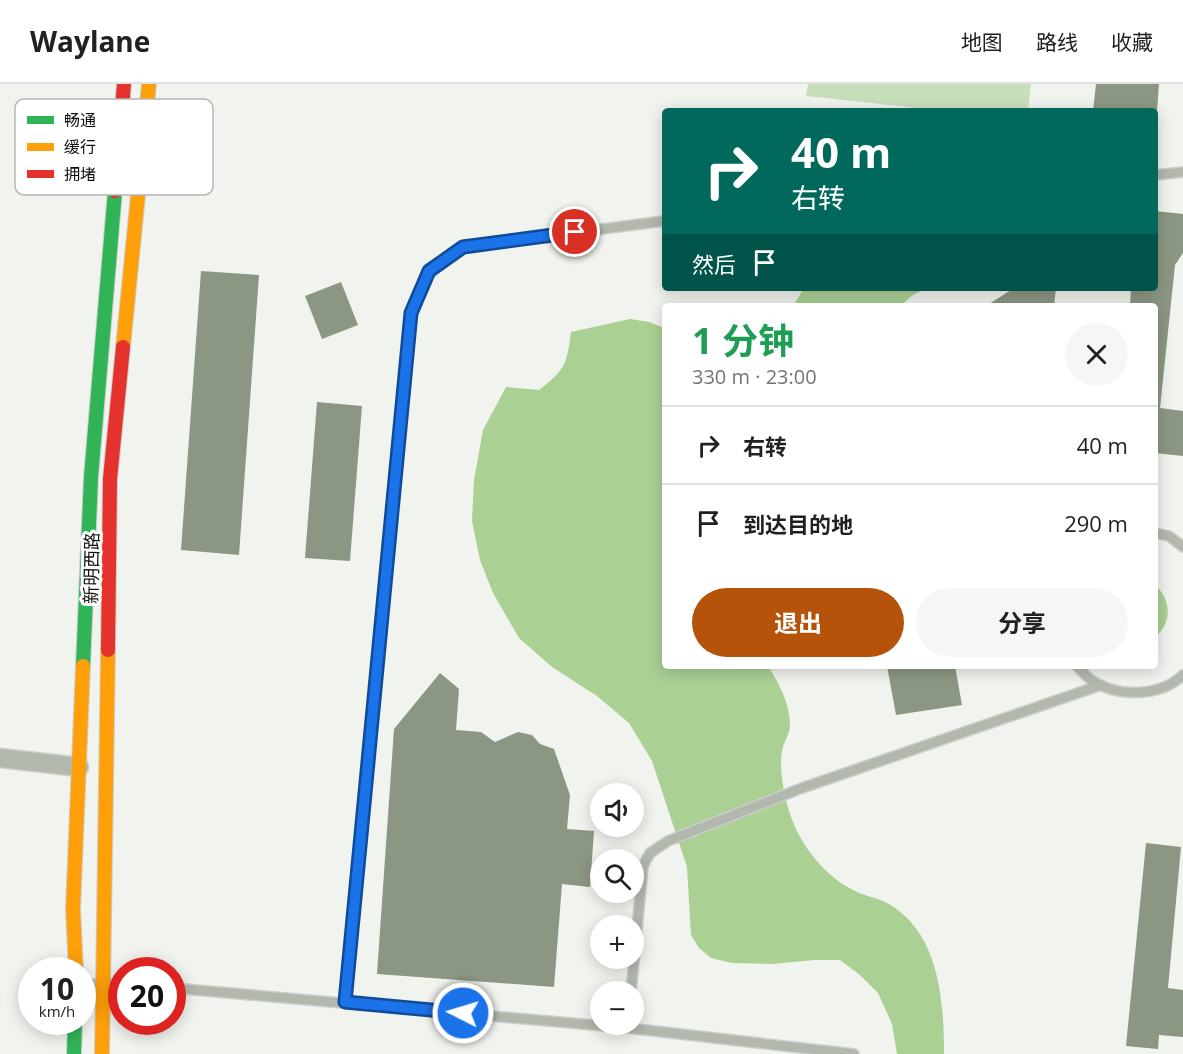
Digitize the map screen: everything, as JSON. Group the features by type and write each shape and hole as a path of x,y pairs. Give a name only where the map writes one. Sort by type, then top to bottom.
{"street":[{"name":"新明西路","path":"123,99 124,84"},
{"name":"新明西路","path":"148,99 149,84"},
{"name":"新明西路","path":"75,957 73,909 91,477 115,195"},
{"name":"新明西路","path":"102,1054 110,479 138,195"},
{"path":"0,758 79,767"},
{"path":"74,1054 75,1035"}],"lane":[{"path":"1158,175 1183,172"},
{"path":"345,1002 411,313 429,271 463,247 662,221"},
{"path":"1158,534 1169,536 1183,547"},
{"path":"1080,669 1090,679 1101,685 1134,693 1150,691 1177,681 1183,675"},
{"path":"632,981 643,866 650,853 668,840 802,788 1101,685"},
{"path":"96,983 108,982"},
{"path":"186,989 590,1023"},
{"path":"644,1028 854,1054"}],"shaded area":[{"path":"808,84 1031,84 1028,108 918,108 806,96"},
{"path":"802,291 921,291 904,303 795,303"},
{"path":"630,319 649,322 662,327 662,669 770,669 783,694 790,717 790,728 782,751 781,770 793,823 807,849 836,879 856,892 883,901 902,913 916,929 927,947 939,989 944,1054 897,1054 892,1024 878,993 840,960 771,964 732,963 711,958 699,948 691,935 687,867 652,761 629,723 597,696 552,667 519,638 493,593 480,560 472,521 474,480 483,430 506,387 539,390 554,377 566,359 571,332"},
{"path":"1158,588 1165,597 1168,611 1158,634"}],"building":[{"path":"1096,84 1159,84 1157,108 1093,108"},
{"path":"1158,211 1183,214 1183,253 1175,265 1160,408 1183,411 1183,456 1158,453 1158,303 1130,303 1131,291 1158,291"},
{"path":"201,271 259,275 239,555 181,550"},
{"path":"341,282 358,325 322,339 305,296"},
{"path":"1009,291 1056,291 1054,303 991,303"},
{"path":"317,402 362,406 350,561 305,558"},
{"path":"888,669 956,669 962,705 896,715"},
{"path":"440,673 459,689 456,730 481,732 495,742 518,732 532,735 540,744 554,749 570,795 567,829 590,831 590,837 594,837 593,849 590,849 590,887 562,884 554,987 377,974 394,729"},
{"path":"1146,843 1181,847 1168,988 1183,990 1183,1037 1159,1035 1158,1049 1126,1046"}],"traffic: fast":[{"path":"83,666 91,477 115,195"},
{"path":"74,1054 75,1035"}],"traffic: slow":[{"path":"148,99 149,84"},
{"path":"123,347 138,195"},
{"path":"102,1054 108,650"},
{"path":"75,957 73,909 83,666"}],"traffic: jam":[{"path":"123,99 124,84"},
{"path":"108,650 110,479 123,347"}],"route":[{"path":"463,1013 345,1002 411,313 429,271 463,247 575,232"}]}
